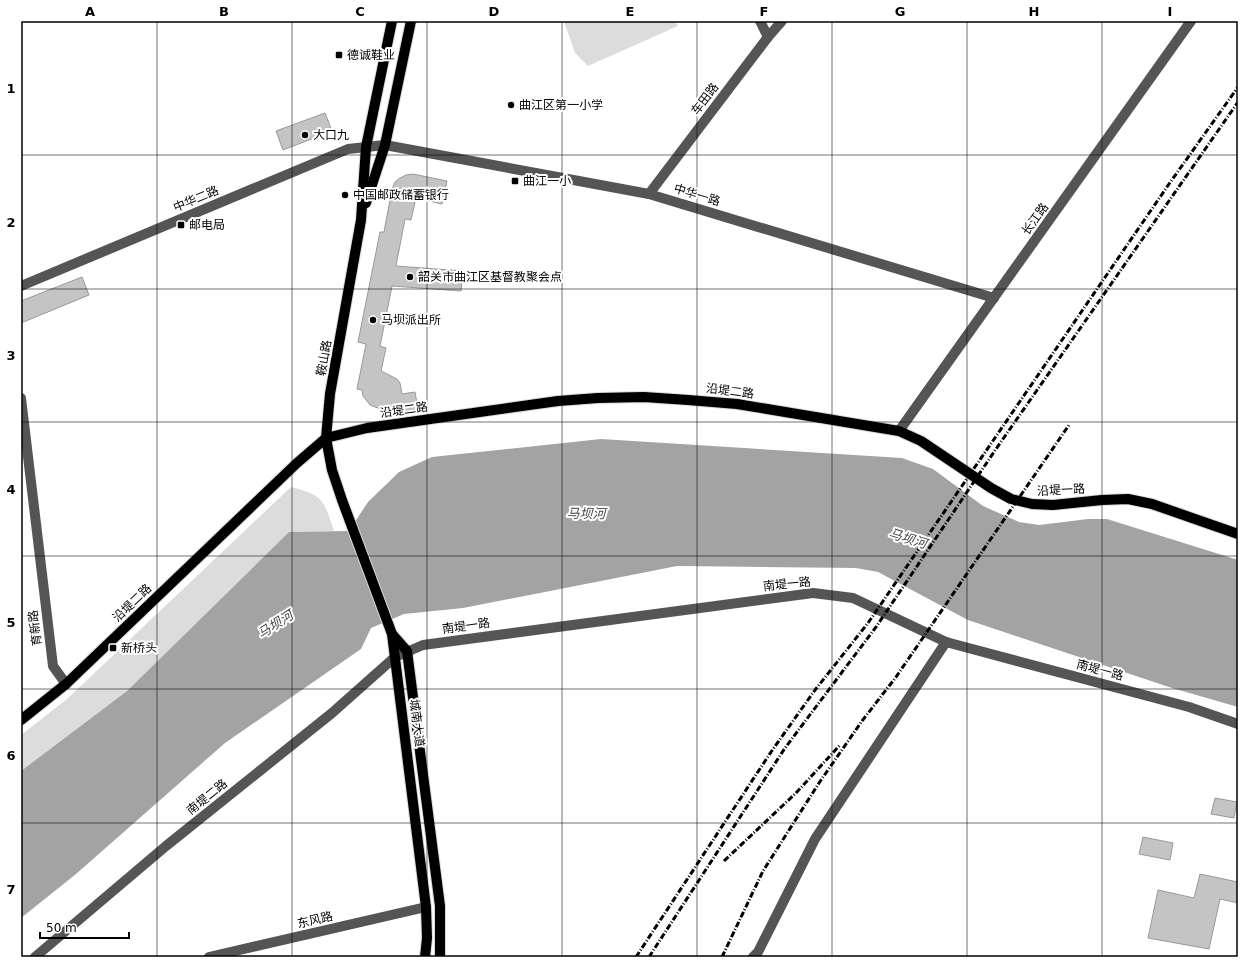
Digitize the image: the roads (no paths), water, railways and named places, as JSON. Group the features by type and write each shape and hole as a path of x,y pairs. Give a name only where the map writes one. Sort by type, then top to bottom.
{"main road":[{"name":"鞍山路","path":"342,500 332,470 326,438 330,394 361,220 366,147 392,21"},
{"name":"鞍山路","path":"361,220 385,144 411,21"},
{"name":"沿堤二路","path":"21,720 66,684 297,463 326,438 367,428 558,401 644,397 736,404 899,431"},
{"name":"沿堤一路","path":"899,431 921,441 991,488 1011,499 1032,504 1053,505 1128,499 1152,504 1238,534"},
{"name":"城南大道","path":"342,500 392,634 426,907 427,938 425,957"},
{"path":"392,634 407,652 440,906 440,957"}],"street":[{"path":"760,21 768,37"},
{"name":"车田路","path":"649,194 768,37 782,21"},
{"name":"长江路","path":"899,431 1192,21"},
{"name":"中华二路","path":"21,286 348,149 385,144"},
{"name":"中华一路","path":"385,144 649,194 994,298"},
{"name":"育新路","path":"21,398 53,666 66,684"},
{"name":"南堤一路","path":"395,657 423,645 813,593 853,598 946,642 1189,707 1238,724"},
{"path":"753,957 758,952 815,838 946,642"},
{"name":"南堤二路","path":"35,957 166,846 332,713 395,657"},
{"name":"东风路","path":"209,957 426,907"}],"water":[{"name":"马坝河","path":"601,439 902,458 933,469 983,506 1019,522 1039,525 1088,519 1107,519 1238,560 1238,707 1172,688 968,620 878,572 856,568 677,566 463,608 404,614 371,628 361,649 225,743 76,874 21,918 21,771 127,691 289,532 349,531 368,502 399,472 432,457"}],"railway":[{"path":"636,957 771,752 815,690 868,623 1169,184 1238,87"},
{"path":"649,957 785,748 876,627 996,449 1238,102"},
{"path":"722,957 763,871 819,783 862,721 896,677 1069,425"},
{"path":"724,861 796,793 840,745"}],"place":[{"name":"德诚鞋业","path":"339,55"},
{"name":"曲江区第一小学","path":"511,105"},
{"name":"大口九","path":"305,135"},
{"name":"曲江一小","path":"515,181"},
{"name":"中国邮政储蓄银行","path":"345,195"},
{"name":"邮电局","path":"181,225"},
{"name":"韶关市曲江区基督教聚会点","path":"410,277"},
{"name":"马坝派出所","path":"373,320"},
{"name":"新桥头","path":"113,648"}]}
